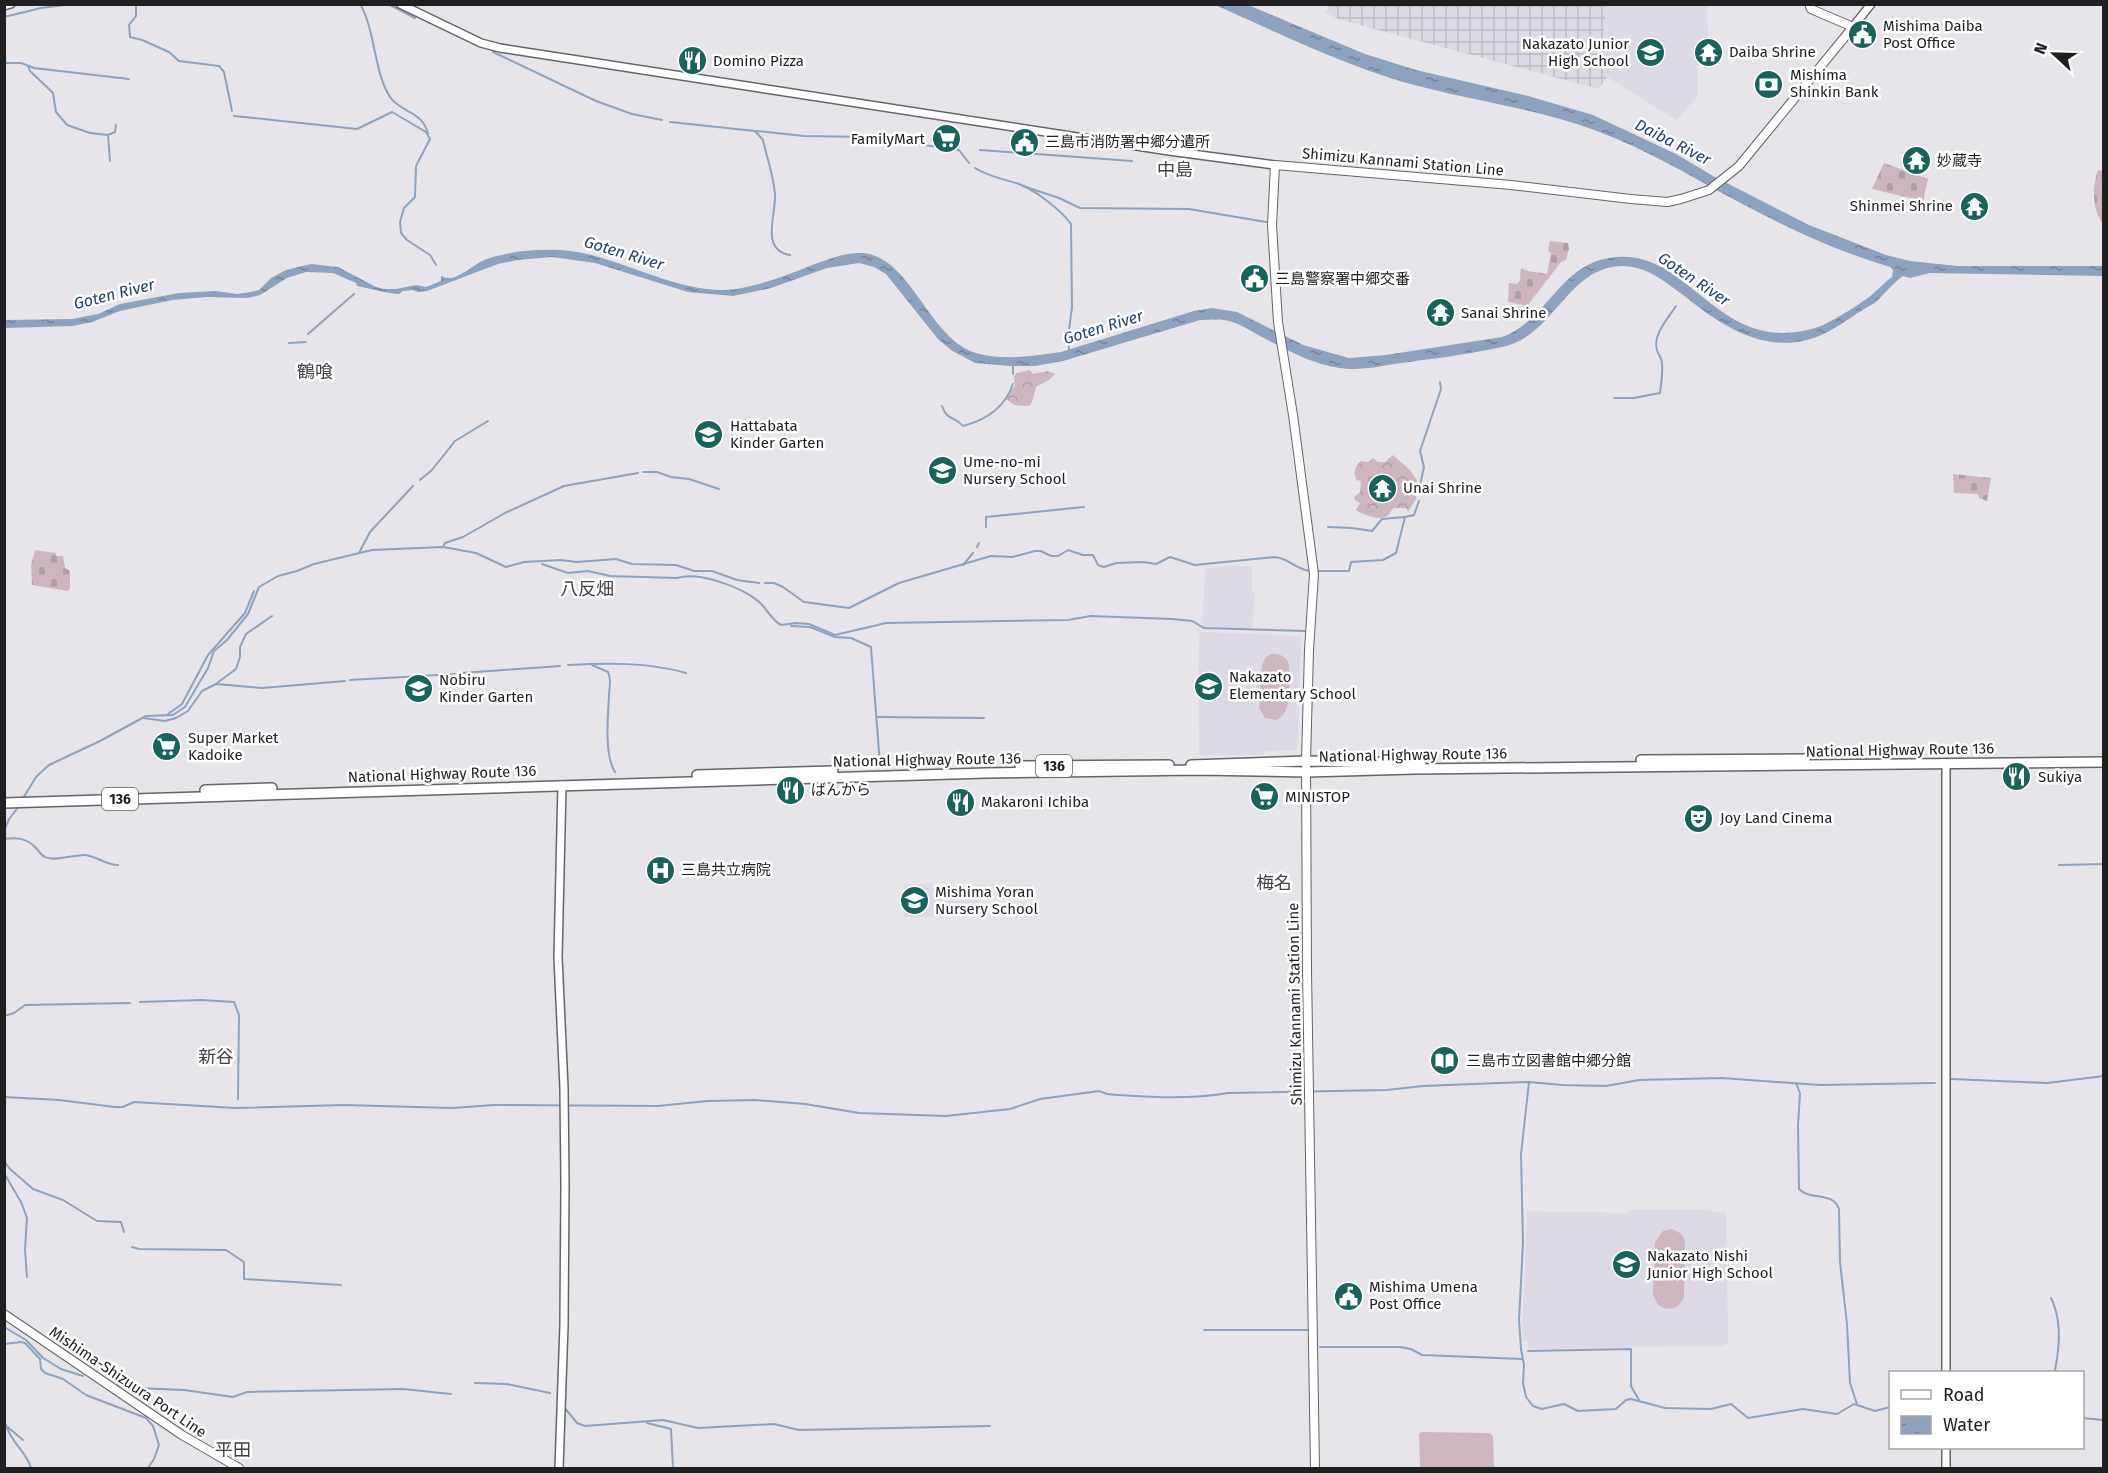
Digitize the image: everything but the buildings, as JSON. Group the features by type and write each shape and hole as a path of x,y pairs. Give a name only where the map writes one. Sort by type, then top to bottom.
{"highway":[{"name":"National Highway Route 136","path":"4,797 866,770 1306,761 1423,763 2103,757"},
{"name":"National Highway Route 136","path":"4,803 986,773 1198,770 1307,772 1436,768 2103,762"}],"main road":[{"path":"1809,4 1811,9 1853,27"},
{"name":"Shimizu Kannami Station Line","path":"1315,1468 1306,761 1314,574 1278,322 1272,225 1275,165 1511,184 1649,201 1685,199 1721,183 1739,166 1853,27"},
{"name":"Mishima-Shizuura Port Line","path":"4,1314 182,1435 239,1468"}],"street":[{"path":"4,6 11,4"},
{"path":"400,4 481,43 500,48 1169,151 1275,165"},
{"path":"1853,27 1871,4"},
{"path":"1946,764 1946,1371"},
{"path":"559,1468 564,1325 564,1106 558,959 562,785"},
{"path":"1946,1449 1946,1468"}],"shaded area":[{"path":"1329,5 1606,5 1602,64 1607,77 1599,89 1341,20 1326,13"},
{"name":"Nakazato Junior High School","path":"1606,5 1707,5 1708,39 1698,43 1698,96 1676,120 1604,73 1602,65"},
{"path":"1230,565 1252,566 1252,592 1255,593 1252,629 1202,629 1205,569"},
{"path":"1201,632 1301,636 1298,747 1295,750 1266,751 1262,755 1199,755 1198,673"},
{"path":"932,883 934,890 940,890 945,894 979,893 979,916 904,917 904,885"},
{"name":"Nakazato Nishi Junior High School","path":"1628,1210 1706,1210 1726,1213 1728,1342 1725,1346 1528,1349 1528,1342 1522,1341 1527,1211 1626,1213"}],"green space":[{"path":"1884,163 1928,179 1923,201 1872,189"},
{"path":"2098,170 2103,171 2103,224 2099,218 2094,198"},
{"path":"1550,241 1568,243 1566,260 1561,262 1527,306 1508,302 1509,283 1517,284 1520,280 1521,268 1547,274 1551,253 1548,251"},
{"path":"1030,370 1033,374 1048,371 1055,374 1036,387 1029,406 1014,405 1005,398 1015,386 1014,376"},
{"path":"1393,455 1410,470 1417,480 1416,499 1408,512 1406,508 1394,508 1387,516 1376,518 1356,510 1360,503 1354,497 1360,492 1361,483 1360,480 1357,481 1355,475 1357,466 1361,461 1368,462 1373,458 1378,462 1385,462"},
{"path":"1953,474 1991,478 1987,501 1979,498 1978,494 1954,493"},
{"path":"35,550 63,556 65,568 70,571 68,591 32,585 31,565"},
{"path":"1271,654 1283,656 1289,666 1288,704 1281,717 1276,720 1265,718 1259,708 1262,665 1266,657"},
{"path":"1672,1229 1680,1233 1685,1240 1684,1297 1676,1307 1670,1309 1658,1305 1653,1295 1655,1242 1663,1231"},
{"path":"1421,1432 1489,1433 1493,1436 1494,1468 1420,1468 1419,1434"}],"water":[{"path":"1213,4 1248,5 1365,54 1416,70 1528,96 1593,115 1676,154 1713,176 1809,225 1886,255 1910,261 1958,266 2104,266 2103,276 1930,273 1910,278 1903,276 1875,302 1830,330 1800,342 1781,343 1746,335 1729,327 1648,272 1622,266 1603,269 1587,278 1535,330 1520,341 1475,352 1353,369 1329,366 1309,360 1239,325 1216,319 1200,320 1063,361 1035,366 975,363 951,350 938,339 886,274 874,267 859,263 827,268 771,288 733,296 688,292 595,263 552,257 498,264 427,291 403,291 399,294 357,286 356,283 333,273 306,272 287,278 260,295 247,298 207,297 172,300 120,311 92,322 73,326 5,328 4,320 72,319 98,314 120,304 179,293 215,291 237,294 251,292 259,290 271,278 286,270 311,264 338,267 376,287 396,289 416,285 426,287 441,281 441,276 452,278 496,256 531,250 560,250 604,258 670,281 714,290 755,285 836,257 863,253 880,258 894,268 945,332 960,345 976,353 997,357 1018,357 1061,352 1194,311 1212,308 1237,312 1303,345 1349,358 1386,355 1502,337 1531,319 1578,271 1592,263 1609,258 1637,258 1661,267 1728,316 1754,328 1783,333 1818,327 1831,321 1864,301 1892,277 1893,270 1890,267 1850,254 1792,229 1615,138 1550,116 1427,88 1378,74 1307,46"}],"waterway":[{"path":"4,17 41,8 73,4"},
{"path":"136,4 136,16 129,25 130,37 169,52 179,61 219,66 224,72 232,111"},
{"path":"360,4 369,25 377,63 390,97 417,116 428,134"},
{"path":"388,4 415,18"},
{"path":"493,52 596,101 632,114 662,120"},
{"path":"4,63 21,63 34,68 129,79"},
{"path":"28,66 30,71 53,93 56,112 67,125 90,133 108,135 115,132 116,125"},
{"path":"234,116 357,129 392,112 426,132 430,139 416,166 415,197 404,208 400,222 401,233 407,240 430,255 436,265"},
{"path":"670,122 755,131 763,140 773,181 775,203 772,239 781,252 790,255"},
{"path":"757,131 804,136 872,137"},
{"path":"108,135 110,161"},
{"path":"896,141 959,150 969,163"},
{"path":"980,150 1132,161"},
{"name":"Goten River","path":"975,168 1032,191 1054,207 1071,224 1072,307 1068,337 1069,350"},
{"path":"1023,186 1080,208 1189,209 1266,222"},
{"path":"308,334 354,294"},
{"path":"1614,398 1634,398 1660,393 1662,360 1657,350 1657,338 1662,326 1676,306"},
{"path":"289,343 306,342"},
{"path":"1013,365 1013,374"},
{"path":"1420,485 1424,467 1420,451 1441,389 1440,382"},
{"path":"942,406 946,414 963,426 994,412 1005,400 1013,384"},
{"path":"420,480 432,470 455,441 488,421"},
{"path":"643,472 657,472 671,477 689,479 719,489"},
{"path":"443,547 445,543 463,537 505,513 564,486 638,473"},
{"path":"359,553 370,532 413,486"},
{"path":"1317,571 1349,571 1351,562 1383,560 1396,553 1405,517 1414,515 1419,501"},
{"path":"986,527 986,517 1084,507"},
{"path":"1328,527 1372,531 1382,519 1405,517"},
{"path":"977,547 979,543"},
{"path":"22,800 36,777 49,765 146,716 173,715 185,707 208,668 214,651 227,640 248,614 259,587 278,576 314,564 372,550 443,547 476,553 506,567 524,562 616,559 632,564 676,565 694,571 712,571 737,580 759,583"},
{"path":"765,583 774,583 783,587 804,602 849,608 899,583 991,556 1012,557 1035,551 1051,556 1058,556 1068,550 1083,555 1093,555 1098,565 1104,567 1116,563 1156,564 1170,557 1195,565 1275,557 1311,571"},
{"path":"963,565 973,553"},
{"path":"542,564 568,573 588,571 610,576 677,578 686,576 707,579 730,586 750,596 781,625 809,624 835,635 886,623 1068,620 1091,616 1192,621 1204,628 1305,631"},
{"path":"168,714 182,704 208,655 245,613 254,591"},
{"path":"217,683 236,669 240,647 246,634 272,616"},
{"path":"791,626 810,627 835,637 851,638 871,647 880,765"},
{"path":"568,665 643,665 686,673"},
{"path":"592,665 608,672 610,678 608,746 615,772"},
{"path":"462,673 560,666"},
{"path":"350,680 455,674"},
{"path":"143,718 165,721 176,718 188,711 202,691 216,684 262,688 345,681"},
{"path":"877,717 984,718"},
{"path":"4,831 9,819 20,805"},
{"path":"4,839 24,840 49,858 86,855 118,865"},
{"path":"2059,865 2104,864"},
{"path":"140,1002 201,1000 234,1002 239,1015 238,1099"},
{"path":"4,1016 14,1013 25,1005 130,1003"},
{"path":"1951,1079 2047,1083 2104,1076"},
{"path":"4,1097 59,1100 115,1107 123,1107 134,1102 235,1108 344,1105 452,1108 494,1105 658,1106 708,1101 755,1100 805,1104 859,1113 946,1116 1010,1109 1040,1099 1099,1091 1107,1094 1183,1097 1228,1093 1387,1090 1423,1086 1529,1082 1606,1086 1639,1080 1722,1078 1820,1085 1935,1083"},
{"path":"1529,1082 1521,1154 1523,1243 1519,1320 1524,1365 1523,1383 1526,1397 1533,1406 1542,1409 1564,1404 1578,1411 1616,1409 1626,1400 1631,1399 1665,1408 1711,1409 1731,1404 1748,1418 1803,1409 1837,1414 1854,1404 1875,1411 1889,1407"},
{"path":"1796,1083 1800,1093 1799,1189 1809,1195 1832,1200 1839,1209 1840,1262 1847,1324 1850,1383 1857,1404"},
{"path":"4,1161 33,1189 63,1200 97,1221 121,1222 124,1232"},
{"path":"4,1173 21,1202 27,1218 25,1250 27,1277"},
{"path":"132,1247 226,1250 244,1262 244,1279 341,1285"},
{"path":"2051,1298 2058,1324 2056,1371"},
{"path":"4,1327 26,1340 43,1358 61,1369 83,1376"},
{"path":"1204,1330 1309,1330 1309,1336"},
{"path":"4,1344 25,1343 40,1359 41,1369 45,1373 63,1379 86,1395 146,1418 153,1426 159,1445 148,1468"},
{"path":"1320,1347 1400,1347 1411,1349 1422,1355 1522,1359"},
{"path":"1528,1351 1631,1349 1631,1386 1639,1400"},
{"path":"475,1383 507,1384 550,1393"},
{"path":"118,1385 184,1390 233,1397 247,1392 403,1389 451,1394"},
{"path":"564,1407 577,1423 585,1426 663,1420 698,1428 774,1424 799,1430 990,1426"},
{"path":"2084,1418 2104,1420"},
{"path":"647,1423 671,1429 673,1468"},
{"path":"4,1424 23,1440"},
{"path":"6,1425 31,1468"}],"place":[{"name":"Mishima Daiba Post Office","path":"1862,35"},
{"name":"Daiba Shrine","path":"1708,52"},
{"name":"Nakazato Junior High School","path":"1650,53"},
{"name":"Domino Pizza","path":"692,61"},
{"name":"Mishima Shinkin Bank","path":"1769,84"},
{"name":"FamilyMart","path":"946,139"},
{"name":"三島市消防署中郷分遣所","path":"1024,142"},
{"name":"妙蔵寺","path":"1916,161"},
{"name":"Shinmei Shrine","path":"1974,206"},
{"name":"三島警察署中郷交番","path":"1254,279"},
{"name":"Sanai Shrine","path":"1440,313"},
{"name":"Hattabata Kinder Garten","path":"709,435"},
{"name":"Ume-no-mi Nursery School","path":"942,471"},
{"name":"Unai Shrine","path":"1382,488"},
{"name":"Nakazato Elementary School","path":"1208,686"},
{"name":"Nobiru Kinder Garten","path":"418,689"},
{"name":"Super Market Kadoike","path":"167,747"},
{"name":"Sukiya","path":"2017,777"},
{"name":"ばんから","path":"790,790"},
{"name":"MINISTOP","path":"1264,797"},
{"name":"Makaroni Ichiba","path":"960,802"},
{"name":"Joy Land Cinema","path":"1699,818"},
{"name":"三島共立病院","path":"660,870"},
{"name":"Mishima Yoran Nursery School","path":"914,901"},
{"name":"三島市立図書館中郷分館","path":"1445,1061"},
{"name":"Nakazato Nishi Junior High School","path":"1626,1265"},
{"name":"Mishima Umena Post Office","path":"1348,1296"}],"district":[{"name":"中島","path":"1175,170"},
{"name":"鶴喰","path":"315,372"},
{"name":"八反畑","path":"587,589"},
{"name":"梅名","path":"1274,883"},
{"name":"新谷","path":"216,1057"},
{"name":"平田","path":"233,1450"}],"water label":[{"name":"Daiba River","path":"1673,142"}]}
